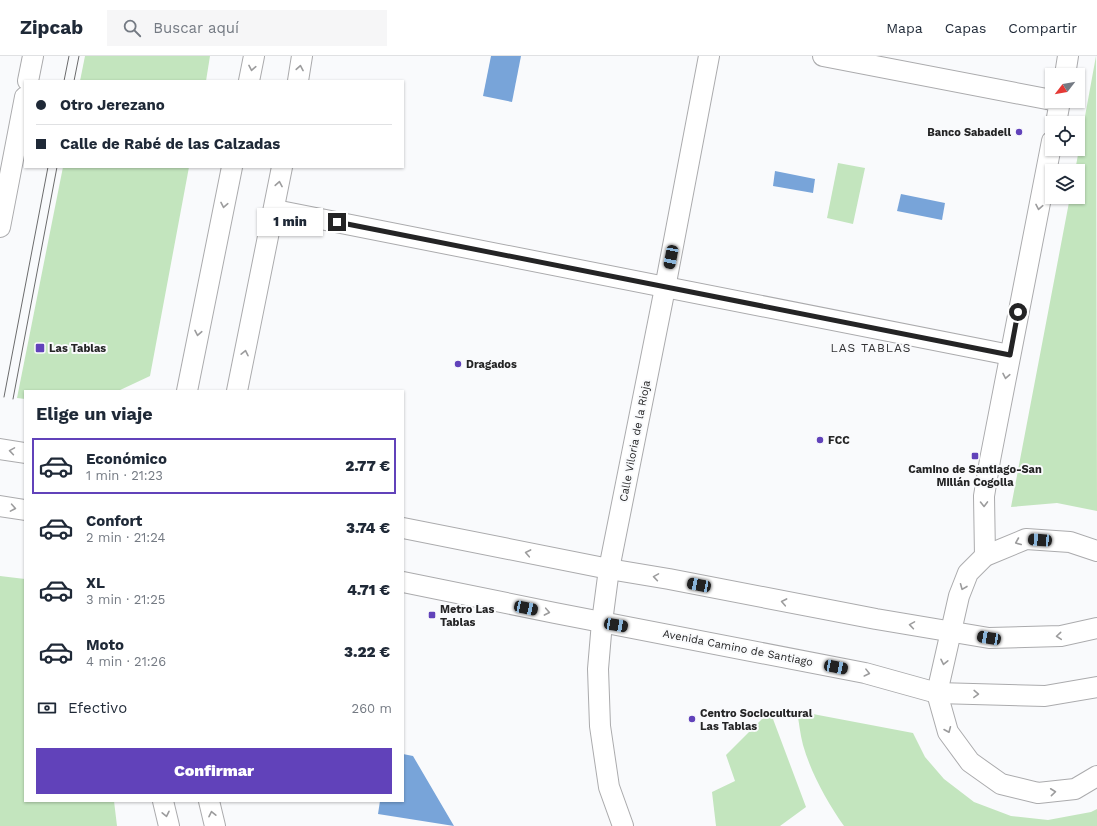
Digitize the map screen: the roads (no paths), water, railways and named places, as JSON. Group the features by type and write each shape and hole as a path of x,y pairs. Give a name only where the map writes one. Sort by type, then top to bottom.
{"street":[{"path":"28,80 33,56"},
{"path":"249,80 254,56"},
{"path":"298,80 302,56"},
{"name":"Calle Viloria de la Rioja","path":"623,826 609,787 600,726 598,669 602,622 609,570 709,56"},
{"path":"823,56 1045,99"},
{"path":"1066,68 1068,56"},
{"path":"0,227 6,161 24,100"},
{"path":"985,556 984,496 1049,156"},
{"path":"187,390 232,168"},
{"path":"237,390 275,210 282,168"},
{"path":"275,210 1010,355"},
{"path":"0,449 24,453"},
{"path":"0,506 24,510"},
{"path":"404,528 609,570 876,619 989,638 1061,636 1097,628"},
{"path":"1097,551 1070,542 1026,539 985,556 968,573 959,596 937,693 948,732 970,762 1001,784 1038,793 1075,789 1097,776"},
{"name":"Avenida Camino de Santiago","path":"404,582 865,673 937,693 1045,696 1097,687"},
{"path":"163,802 169,826"},
{"path":"209,802 214,826"}],"water":[{"path":"491,56 521,56 512,102 483,96"},
{"path":"775,171 815,179 813,193 773,186"},
{"path":"901,194 945,203 942,220 897,211"},
{"path":"404,754 413,756 454,826 378,814 380,802 404,802"}],"tram line":[{"path":"64,80 69,56"},
{"path":"74,80 79,56"},
{"path":"4,397 48,168"},
{"path":"13,399 57,168"}],"place":[{"name":"Banco Sabadell","path":"1019,132"},
{"name":"Las Tablas","path":"40,348"},
{"name":"Dragados","path":"458,364"},
{"name":"FCC","path":"820,440"},
{"name":"Camino de Santiago-San Millán Cogolla","path":"975,456"},
{"name":"Metro Las Tablas","path":"432,615"},
{"name":"Centro Sociocultural Las Tablas","path":"692,719"}],"district":[{"name":"LAS TABLAS","path":"871,348"}]}
